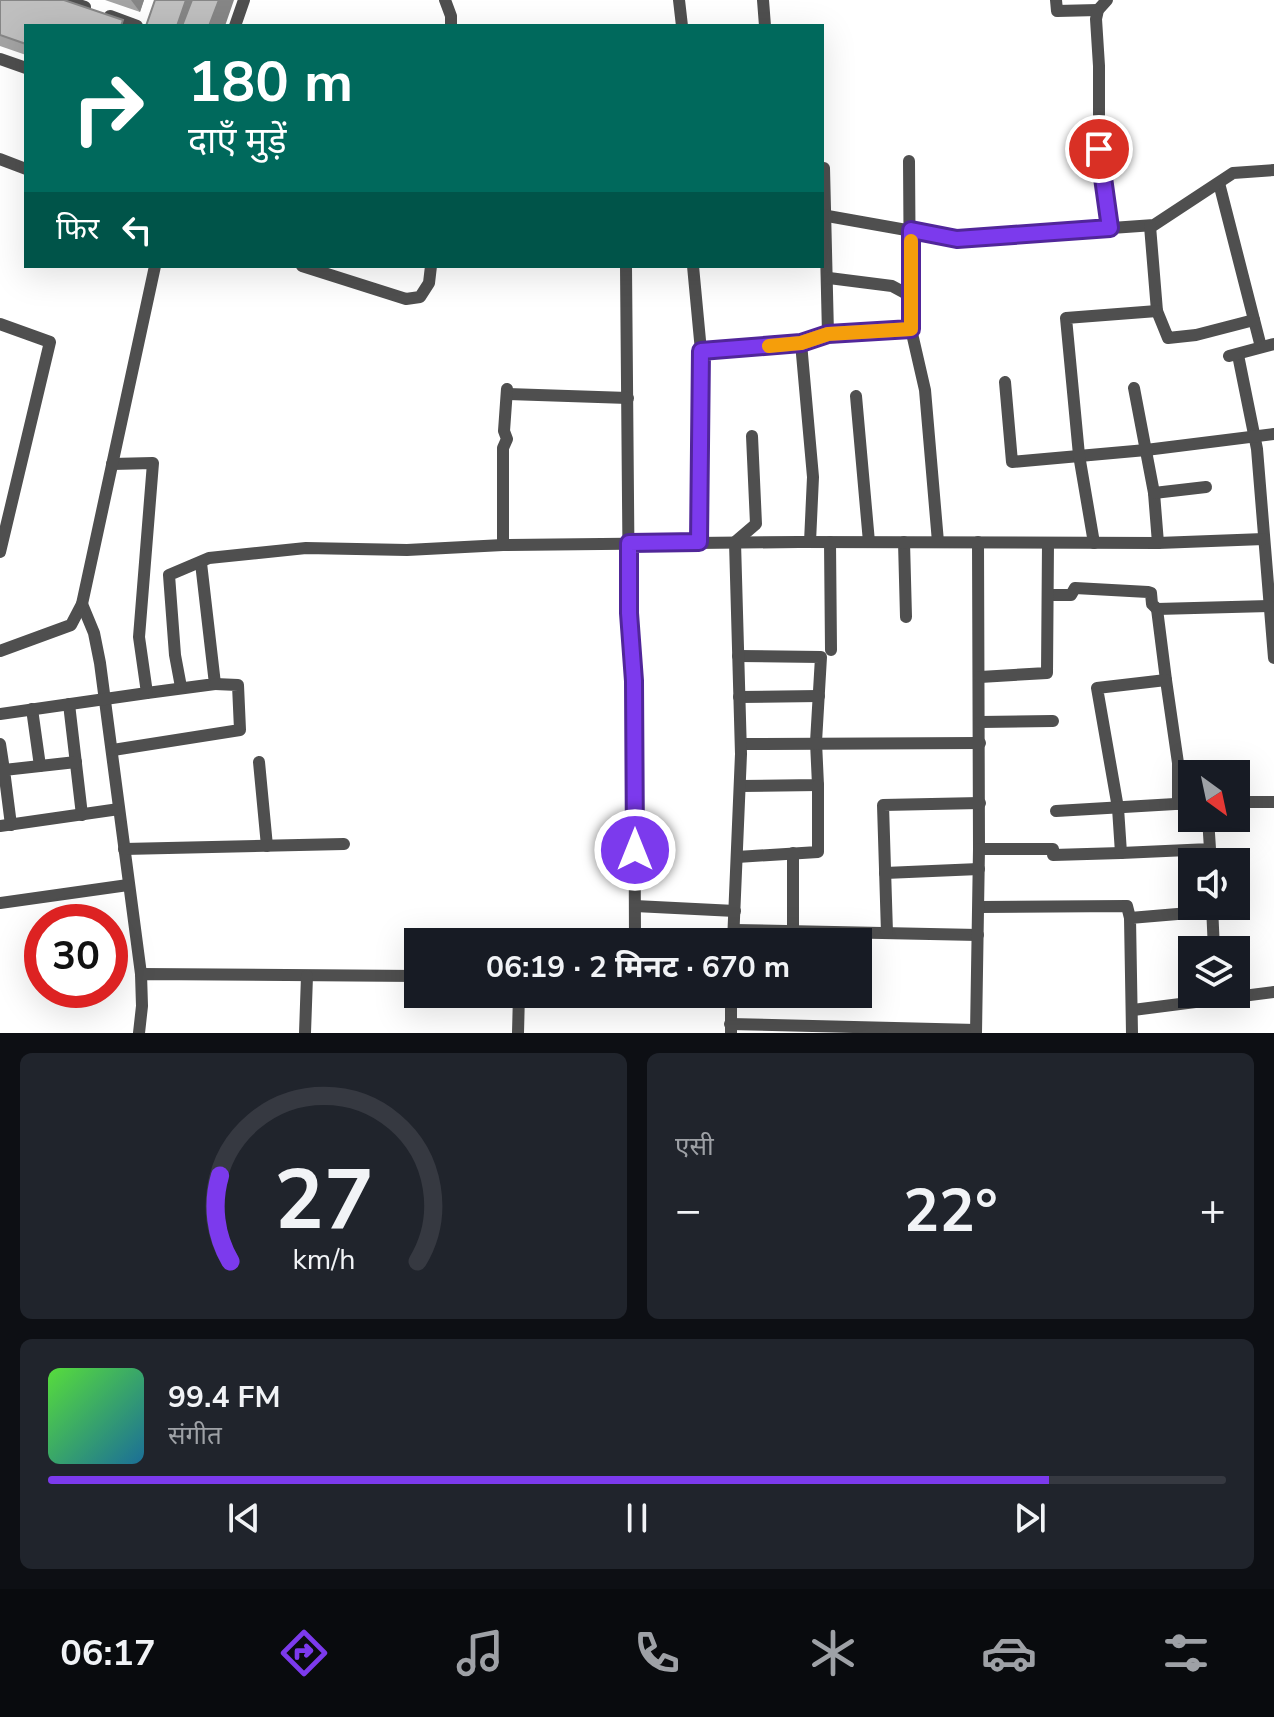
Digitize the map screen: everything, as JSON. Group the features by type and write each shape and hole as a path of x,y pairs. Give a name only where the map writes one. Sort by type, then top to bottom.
{"street":[{"path":"64,0 131,24"},
{"path":"236,24 244,0"},
{"path":"445,0 451,24"},
{"path":"679,0 682,24"},
{"path":"763,0 765,24"},
{"path":"1056,0 1057,11 1103,5 1099,149 1110,228"},
{"path":"0,59 24,67"},
{"path":"0,159 24,168"},
{"path":"909,161 911,329 925,390 938,542"},
{"path":"824,168 828,334"},
{"path":"824,215 957,239 1150,226 1233,173 1274,170"},
{"path":"1219,183 1254,320 1268,346 1233,356 1255,437 1268,514 1264,539 1274,658"},
{"path":"1150,226 1157,311 1168,338 1196,335 1254,320"},
{"path":"0,651 71,625 82,604 155,268"},
{"path":"308,268 406,299 420,297 429,283 431,268"},
{"path":"626,268 635,928"},
{"path":"693,268 701,351 699,542"},
{"path":"829,278 892,286 905,293 910,301"},
{"path":"1094,543 1079,455 1066,318 1157,311"},
{"path":"0,324 50,342 0,552"},
{"path":"701,351 801,343 828,334 911,329"},
{"path":"801,343 813,477 810,542"},
{"path":"1005,382 1012,462 1274,434"},
{"path":"1134,388 1154,493 1158,543"},
{"path":"503,545 503,448 507,439 504,431 507,392 628,398"},
{"path":"856,396 869,542"},
{"path":"735,542 756,524 752,436"},
{"path":"112,464 153,463 139,637 147,693"},
{"path":"1154,493 1206,487"},
{"path":"181,687 175,655 169,575 209,558 306,548 407,550 699,542 1158,543 1264,539"},
{"path":"734,928 741,744 735,542"},
{"path":"830,542 831,650"},
{"path":"904,542 906,617"},
{"path":"731,1008 730,1028 976,1031 980,803 978,542"},
{"path":"980,677 1047,673 1048,543"},
{"path":"201,563 215,684"},
{"path":"1048,595 1071,595 1075,588 1148,592 1152,595 1152,604 1157,609 1178,763"},
{"path":"82,604 94,633 113,750 141,974 139,1033"},
{"path":"1157,609 1269,606"},
{"path":"737,857 818,852 816,742 821,657 738,656"},
{"path":"1121,853 1118,808 1097,688 1166,680"},
{"path":"0,714 181,687 238,685 240,730 113,750"},
{"path":"739,697 819,696"},
{"path":"69,704 82,815"},
{"path":"32,709 40,766"},
{"path":"980,722 1053,721"},
{"path":"741,744 980,743"},
{"path":"0,744 6,826 119,809"},
{"path":"4,770 76,762"},
{"path":"259,762 267,846"},
{"path":"740,786 818,785"},
{"path":"1250,802 1274,802"},
{"path":"887,933 883,805 980,803"},
{"path":"1056,811 1178,804"},
{"path":"124,849 344,844"},
{"path":"979,849 1053,849 1053,855 1178,855"},
{"path":"793,853 793,928"},
{"path":"885,873 979,869"},
{"path":"0,903 128,885"},
{"path":"635,906 735,911"},
{"path":"979,907 1127,906 1130,918 1132,1033"},
{"path":"1130,918 1178,912"},
{"path":"872,933 978,935"},
{"path":"141,974 404,976"},
{"path":"305,1033 307,976"},
{"path":"1250,994 1274,992"},
{"path":"1133,1010 1178,1002"},
{"path":"518,1033 519,1008"}],"building":[{"path":"0,0 64,0 123,20 122,24 24,24 24,43 0,35"},
{"path":"155,0 186,0 178,24 147,24"},
{"path":"192,0 219,0 210,24 183,24"}],"slow traffic":[{"path":"769,346 801,343 828,334 911,329 911,241"}],"route":[{"path":"635,850 629,543 699,542 701,351 801,343 828,334 911,329 911,230 957,239 1110,228 1099,149"}]}
